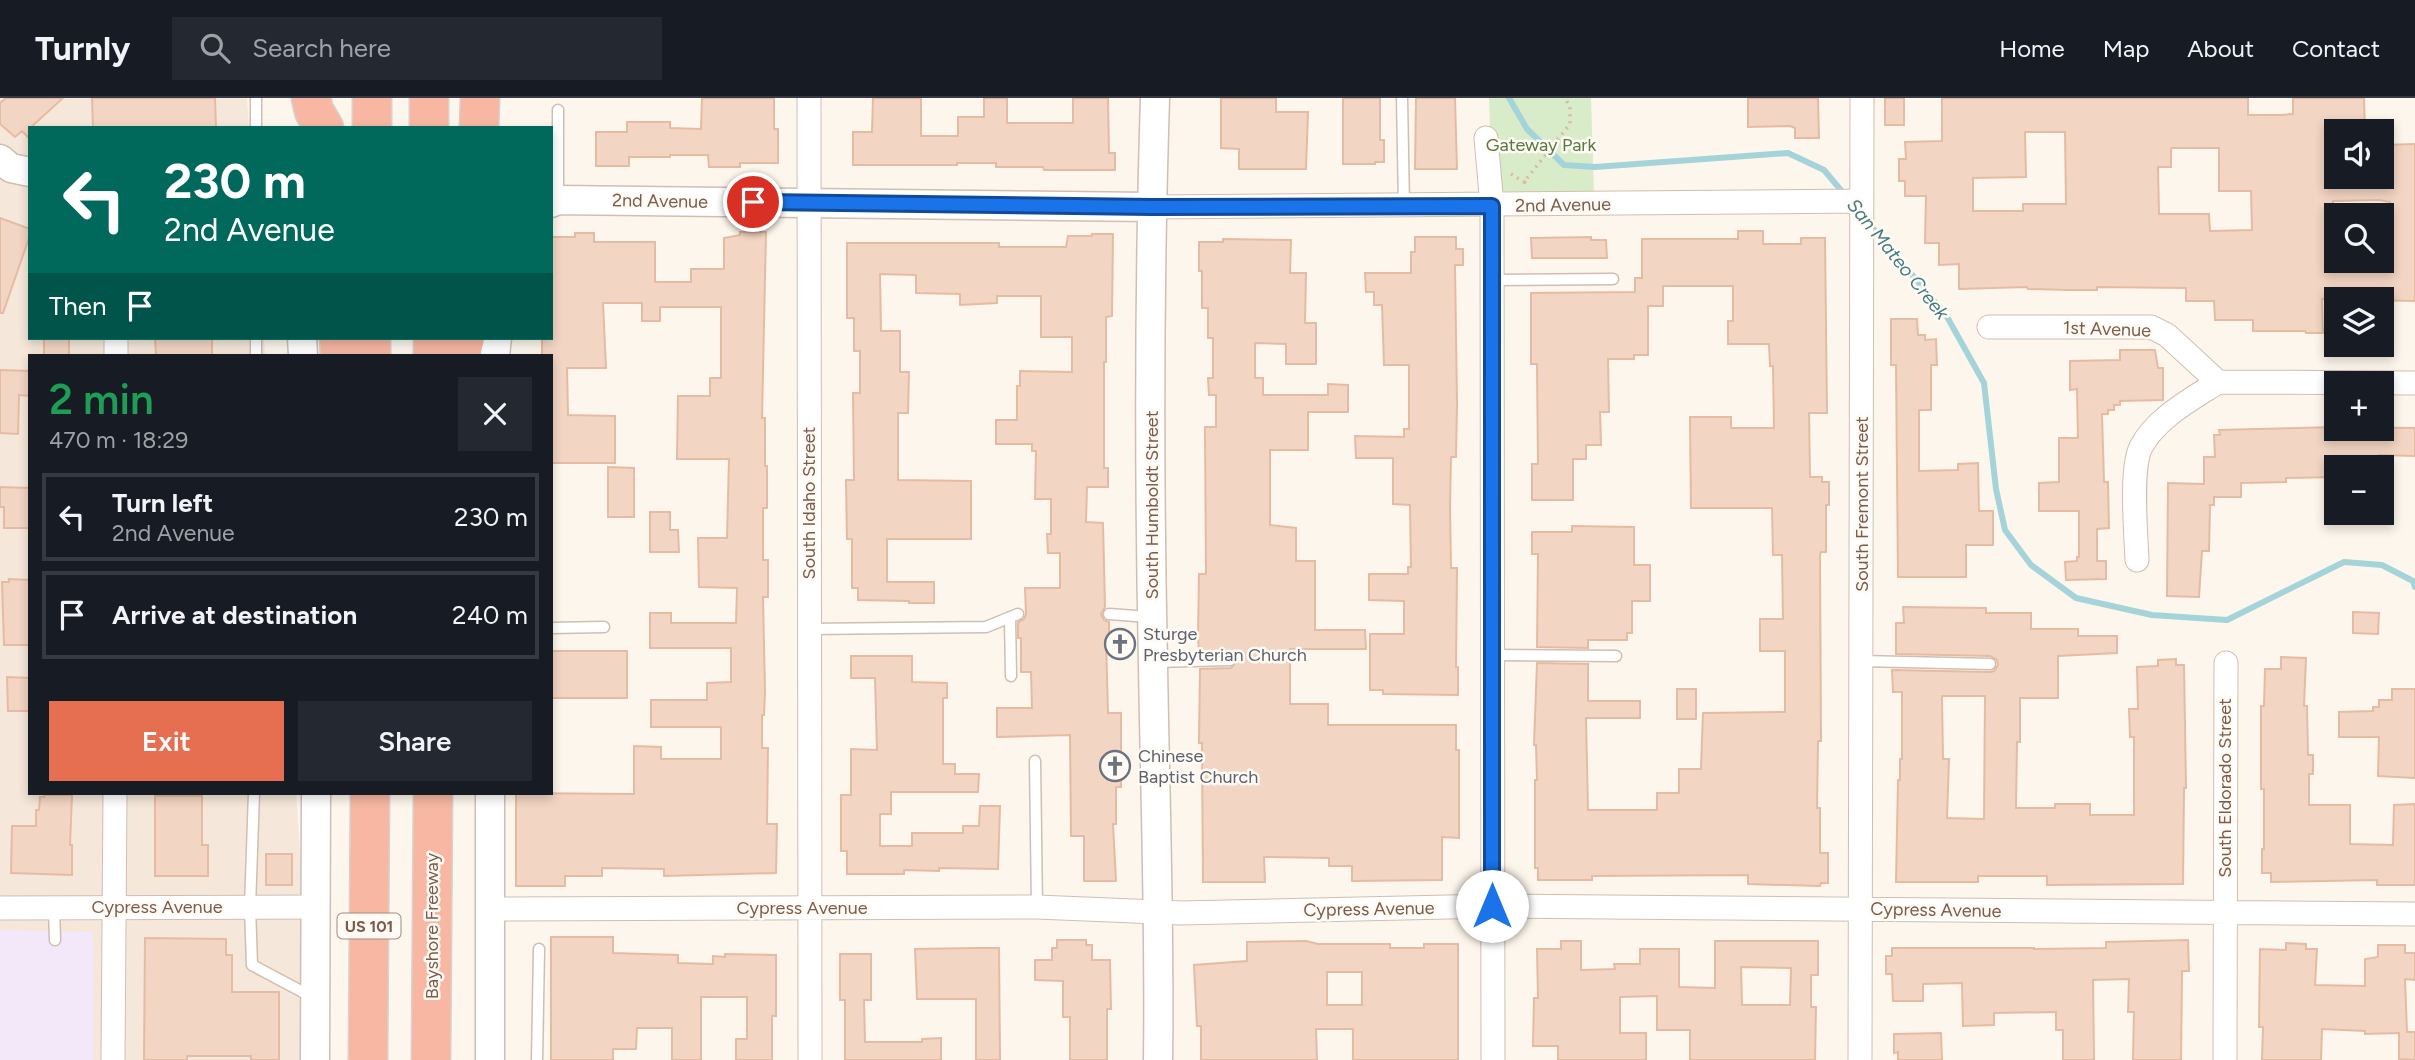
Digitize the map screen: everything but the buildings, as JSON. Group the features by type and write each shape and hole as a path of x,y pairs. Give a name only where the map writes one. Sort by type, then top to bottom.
{"highway":[{"path":"372,98 372,126"},
{"path":"429,98 429,126"},
{"path":"479,126 480,98"},
{"name":"US 101","path":"368,1060 370,795"},
{"name":"Bayshore Freeway","path":"432,1060 433,795"}],"street":[{"name":"South Idaho Street","path":"809,98 810,1060"},
{"name":"South Humboldt Street","path":"1154,98 1152,617 1158,1060"},
{"name":"South Fremont Street","path":"1860,1060 1862,98"},
{"path":"1486,138 1492,206 1493,1060"},
{"path":"0,159 11,168 28,172"},
{"name":"2nd Avenue","path":"555,202 809,202 1152,207 1492,206 1827,202 1862,191"},
{"name":"1st Avenue","path":"1989,327 2151,327 2167,335 2218,382"},
{"path":"2137,560 2135,478 2139,449 2161,423 2218,382 2415,383"},
{"name":"South Eldorado Street","path":"2225,1060 2226,663"},
{"path":"113,1060 115,795"},
{"path":"315,1060 316,795"},
{"path":"490,795 490,1060"},
{"name":"Cypress Avenue","path":"491,909 1037,907 1158,913 1492,906 2415,914"},
{"name":"Cypress Avenue","path":"0,908 315,907"}],"lane":[{"path":"256,98 256,126"},
{"path":"1402,98 1404,206"},
{"path":"555,202 558,110"},
{"path":"1492,280 1613,279"},
{"path":"1109,614 1152,617"},
{"path":"810,629 986,627 1014,616 1011,676"},
{"path":"553,628 604,627"},
{"path":"1492,655 1616,656"},
{"path":"1153,662 1230,660"},
{"path":"1861,661 1990,664"},
{"path":"1035,761 1037,907"},
{"path":"254,795 250,907 252,965 315,999"},
{"path":"54,908 55,940"},
{"path":"537,1060 539,949"}],"path":[{"path":"1528,177 1570,124 1570,107 1565,98"}],"shaded area":[{"path":"0,98 247,98 249,126 28,126 28,340 264,340 265,354 28,354 28,795 296,795 303,894 303,1060 0,1060"},
{"path":"0,930 93,932 93,1060 0,1060"}],"green space":[{"name":"Gateway Park","path":"1489,98 1591,98 1594,194 1492,191"}],"waterway":[{"name":"San Mateo Creek","path":"1509,98 1527,129 1564,165 1595,167 1788,153 1824,170 1845,195"},
{"name":"San Mateo Creek","path":"1870,225 1946,315 1984,383 1996,489 2005,530 2031,565 2076,598 2152,615 2227,620 2344,562 2382,565 2413,581 2415,587"}],"place":[{"name":"Sturge Presbyterian Church","path":"1120,644"},
{"name":"Chinese Baptist Church","path":"1115,766"}],"route":[{"path":"753,202 1152,207 1492,206 1492,906"}]}
